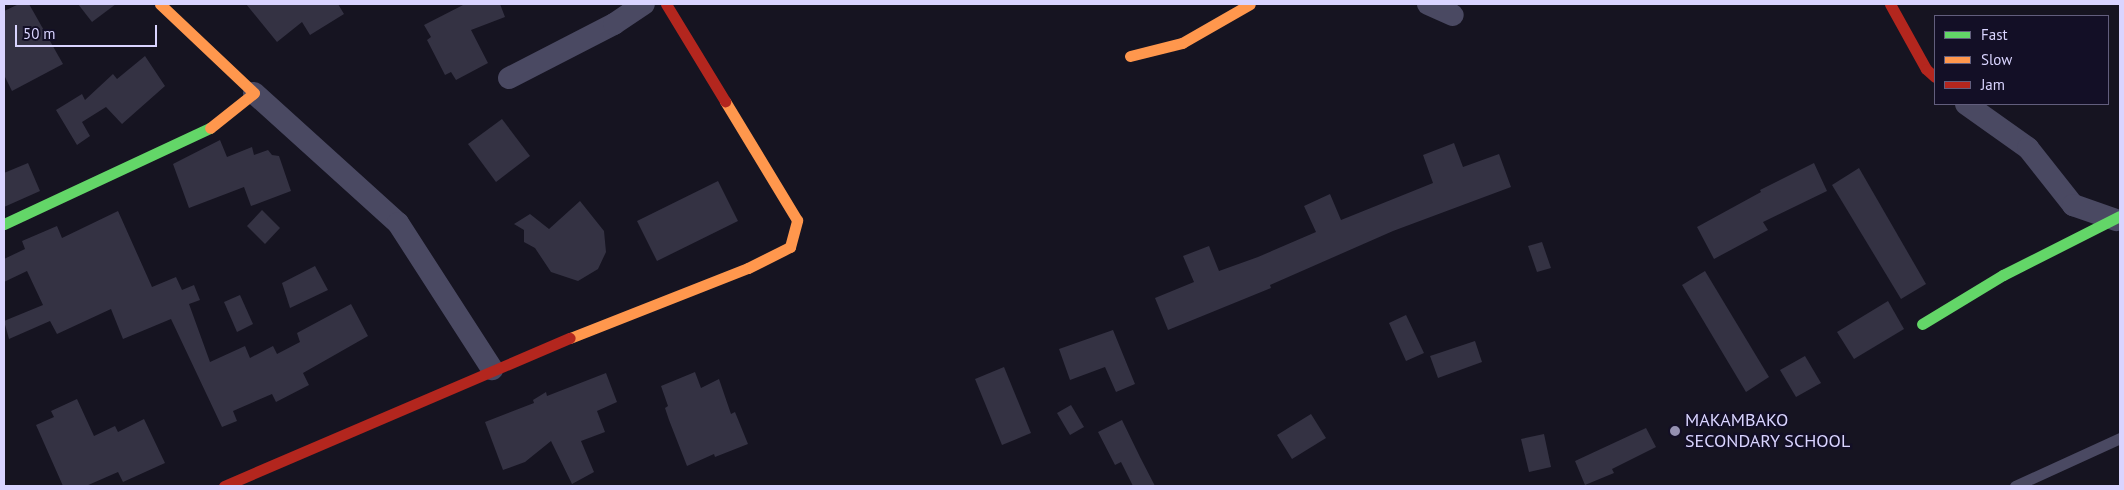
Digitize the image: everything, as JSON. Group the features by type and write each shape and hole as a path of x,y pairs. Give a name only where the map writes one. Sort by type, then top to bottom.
{"street":[{"path":"160,4 254,93 398,223 492,370"},
{"path":"509,78 614,24 644,4"},
{"path":"224,486 492,370 748,268 790,247 797,220 666,4"},
{"path":"1130,56 1182,42 1250,4"},
{"path":"1428,4 1453,15"},
{"path":"1890,4 1926,69 1934,76"},
{"path":"4,224 194,138 221,122 254,93"},
{"path":"1967,105 2028,148 2073,205 2118,218"},
{"path":"1922,324 2003,275 2118,218"}],"lane":[{"path":"2015,486 2120,438"}],"building":[{"path":"19,4 29,4 63,64 12,91 4,75 4,11"},
{"path":"78,4 116,4 92,22"},
{"path":"246,4 338,4 344,14 310,35 302,22 277,42"},
{"path":"465,4 500,4 505,17 471,30 488,63 456,80 451,72 445,75 427,40 431,37 424,25"},
{"path":"145,56 165,86 122,124 106,107 82,122 90,136 77,145 56,110 82,94 85,100 113,74 117,79"},
{"path":"502,119 530,156 496,182 468,144"},
{"path":"220,140 227,157 252,147 254,155 268,150 272,155 279,156 291,191 251,206 244,187 189,208 173,164"},
{"path":"1454,143 1463,167 1499,154 1511,187 1393,231 1270,285 1271,288 1168,330 1155,298 1194,282 1183,256 1209,246 1219,271 1258,257 1316,232 1304,206 1330,194 1341,220 1433,183 1423,155"},
{"path":"28,163 40,191 4,207 4,173"},
{"path":"1814,163 1827,191 1763,222 1768,230 1714,259 1697,227 1761,192 1760,190"},
{"path":"1859,168 1926,284 1901,299 1832,185"},
{"path":"718,181 738,221 657,261 637,221"},
{"path":"580,201 604,231 606,252 598,269 578,281 551,272 535,248 524,242 524,230 514,224 530,214 549,229"},
{"path":"262,210 280,228 265,244 247,226"},
{"path":"118,211 152,287 176,277 182,290 194,285 200,300 189,304 210,362 245,346 250,358 273,346 277,354 300,342 297,333 351,304 368,336 303,373 309,385 276,402 272,394 233,411 237,421 222,427 171,319 123,339 111,309 57,334 50,321 9,339 4,321 43,305 27,271 4,282 4,259 25,249 22,241 57,226 62,238"},
{"path":"1542,242 1551,268 1537,272 1528,246"},
{"path":"315,266 328,290 290,308 282,283"},
{"path":"1705,271 1769,377 1746,392 1682,285"},
{"path":"240,295 253,324 237,332 224,302"},
{"path":"1888,301 1904,329 1854,359 1837,332"},
{"path":"1406,315 1424,353 1406,361 1389,323"},
{"path":"1113,330 1135,384 1116,392 1105,367 1070,380 1059,349"},
{"path":"1475,341 1482,362 1438,378 1430,356"},
{"path":"1805,356 1821,383 1796,397 1780,370"},
{"path":"1004,367 1031,433 1002,445 975,379"},
{"path":"695,372 701,388 719,379 731,414 735,412 748,444 715,457 714,454 687,466 665,408 668,406 661,386"},
{"path":"606,373 617,402 597,411 605,432 581,441 594,472 572,484 551,441 525,462 503,470 485,422 534,403 533,400 546,392 547,396"},
{"path":"77,399 94,436 115,426 118,432 144,419 165,463 123,482 118,472 86,486 63,486 36,425 54,417 51,411"},
{"path":"1071,405 1084,427 1070,435 1057,413"},
{"path":"1311,414 1326,438 1292,459 1277,435"},
{"path":"1122,420 1155,486 1133,486 1121,462 1115,465 1098,432"},
{"path":"1646,428 1656,447 1612,469 1614,473 1585,485 1575,461"},
{"path":"1544,434 1551,467 1529,472 1521,439"}],"traffic: fast":[{"path":"4,224 210,128"},
{"path":"1922,324 2003,275 2120,216"}],"traffic: slow":[{"path":"160,4 254,93 210,128"},
{"path":"1130,56 1182,43 1250,4"},
{"path":"570,338 748,268 790,247 797,220 725,101"}],"traffic: jam":[{"path":"666,4 725,101"},
{"path":"1890,4 1926,69 1934,76"},
{"path":"224,486 570,338"}],"place":[{"name":"MAKAMBAKO SECONDARY SCHOOL","path":"1675,431"}]}
